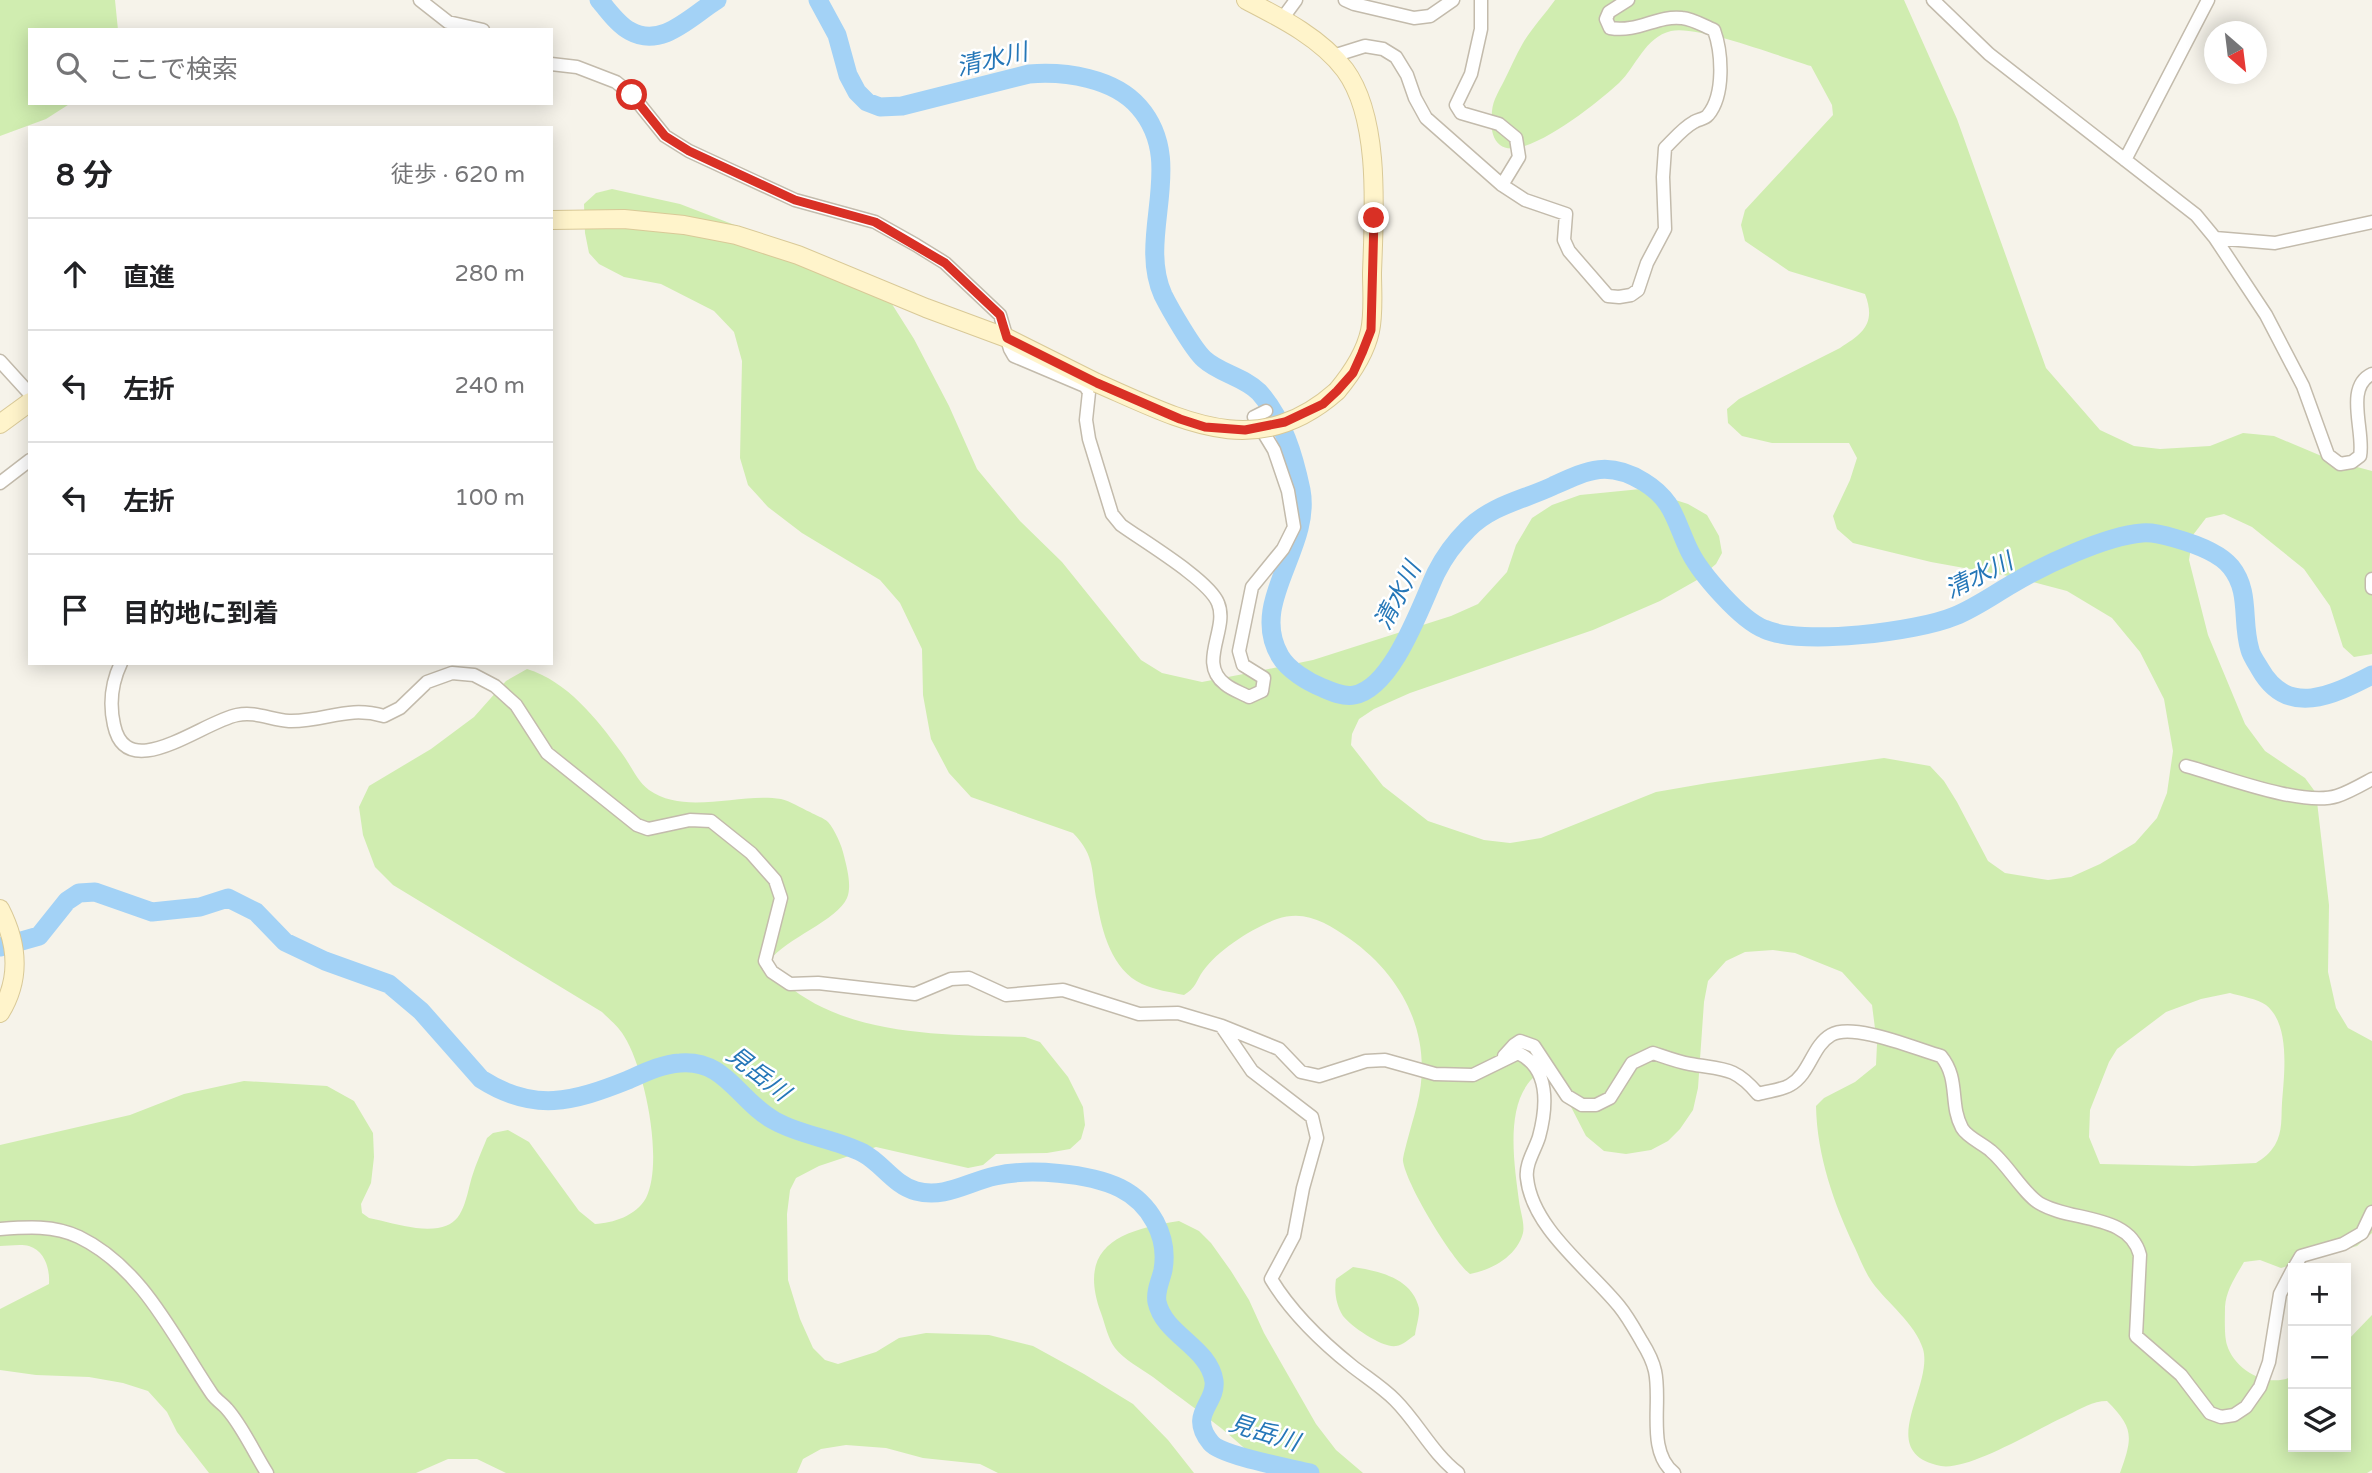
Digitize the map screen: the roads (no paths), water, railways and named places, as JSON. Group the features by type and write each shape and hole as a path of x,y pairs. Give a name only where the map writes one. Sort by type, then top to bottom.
{"street":[{"path":"420,0 448,22 474,28"},
{"path":"553,220 624,219 684,225 736,235 799,255 926,308 1007,338 1097,383 1180,419 1205,427 1235,430 1285,422 1323,404 1337,391 1353,373 1371,330 1374,218 1369,137 1364,111 1346,72 1333,56 1282,19 1246,0"},
{"path":"1282,19 1296,0"},
{"path":"1345,0 1414,18 1430,16 1453,0"},
{"path":"1481,0 1481,29 1471,74 1456,105 1461,113 1499,124 1516,138 1519,158 1502,185"},
{"path":"1333,56 1364,46 1383,49 1396,57 1426,117 1502,185 1525,200 1566,214 1564,240 1569,251 1608,296 1619,298 1638,290 1647,263 1665,229 1665,148 1693,122 1707,117 1713,107 1720,80 1720,45 1714,30 1683,18 1667,18 1625,31 1610,28 1606,19 1609,12 1628,0"},
{"path":"1933,0 1989,54 2196,215 2215,237 2266,315 2303,386 2328,456 2340,464 2352,462 2360,456 2358,388 2365,377 2372,374"},
{"path":"2125,160 2208,0"},
{"path":"553,64 577,67 616,82 632,95 665,136 689,151 795,200 875,222 916,245 945,263 1000,315 1014,355 1088,389 1086,420 1089,439 1112,514 1121,524 1208,588 1218,603 1220,616 1212,658 1216,673 1225,684 1250,697 1262,691 1264,678 1243,665 1239,651 1252,587 1283,549 1294,527 1288,491 1273,450 1254,417 1266,411"},
{"path":"2215,237 2275,243 2372,222"},
{"path":"0,361 28,392"},
{"path":"0,424 28,403"},
{"path":"0,483 28,462"},
{"path":"2372,579 2372,588"},
{"path":"120,665 113,678 110,709 117,736 128,749 145,753 166,746 214,721 237,715 254,713 286,721 310,721 348,711 384,716 400,708 427,682 452,673 474,675 495,686 516,705 547,753 637,825 649,829 690,820 711,821 751,853 775,880 781,898 765,961 772,972 790,984 818,983 915,994 951,979 969,978 1006,995 1063,990 1139,1014 1178,1013 1222,1026 1279,1049 1301,1072 1319,1076 1366,1061 1385,1059 1435,1074 1473,1075 1518,1053 1530,1059 1540,1075 1545,1111 1526,1176 1532,1198 1548,1227 1620,1308 1644,1345 1655,1371 1659,1445 1666,1466 1674,1473"},
{"path":"2186,766 2292,796 2316,799 2336,796 2372,779"},
{"path":"0,1013 13,986 15,954 4,916"},
{"path":"1222,1026 1252,1071 1312,1117 1317,1138 1303,1188 1294,1236 1271,1279 1285,1301 1335,1351 1394,1399 1444,1462 1458,1473"},
{"path":"1500,1062 1520,1041 1534,1046 1567,1096 1582,1105 1596,1105 1610,1098 1632,1063 1653,1053 1687,1064 1727,1069 1747,1080 1758,1094 1790,1085 1809,1066 1818,1048 1832,1034 1854,1030 1941,1056 1950,1068 1957,1114 1963,1130 1993,1152 2036,1201 2052,1210 2109,1224 2126,1232 2137,1243 2140,1255 2136,1336 2181,1375 2210,1413 2221,1417 2234,1415 2246,1406 2260,1387 2269,1362 2280,1294 2288,1278"},
{"path":"2296,1263 2301,1256 2343,1244 2362,1233 2372,1212"},
{"path":"0,1229 53,1228 77,1236 113,1260 170,1324 214,1397 228,1409 267,1473"}],"waterway":[{"name":"清水川","path":"599,0 617,21 630,31 653,36 676,28 717,0"},
{"name":"清水川","path":"818,0 837,35 848,75 857,92 867,102 880,107 902,106 1029,74 1043,73 1073,75 1103,83 1129,97 1139,107 1153,129 1160,152 1161,175 1155,248 1156,272 1163,295 1199,354 1217,368 1246,382 1259,392 1275,414 1291,451 1301,490 1302,512 1298,533 1275,595 1271,615 1272,636 1280,656 1293,671 1327,690 1342,695 1354,695 1368,689 1381,677 1404,643 1443,561 1477,521 1498,509 1577,476 1609,469 1631,475 1654,489 1673,513 1690,552 1712,584 1755,624 1781,634 1831,637 1859,635 1937,622 1970,609 2025,576 2075,552 2127,535 2150,533 2205,549 2231,567 2241,586 2247,639 2252,654 2271,684 2284,693 2297,698 2327,695 2372,675"},
{"name":"見岳川","path":"0,947 39,936 67,901 79,893 95,892 152,912 200,907 228,898 256,912 285,942 325,961 389,984 421,1011 481,1079 519,1097 536,1100 571,1098 608,1088 667,1065 696,1064 721,1074 762,1113 775,1121 863,1153 901,1184 916,1191 936,1193 995,1176 1025,1172 1059,1173 1120,1188 1140,1202 1160,1233 1164,1257 1157,1302 1161,1313 1210,1369 1214,1389 1202,1417 1204,1433 1211,1443 1228,1452 1310,1473"}]}
